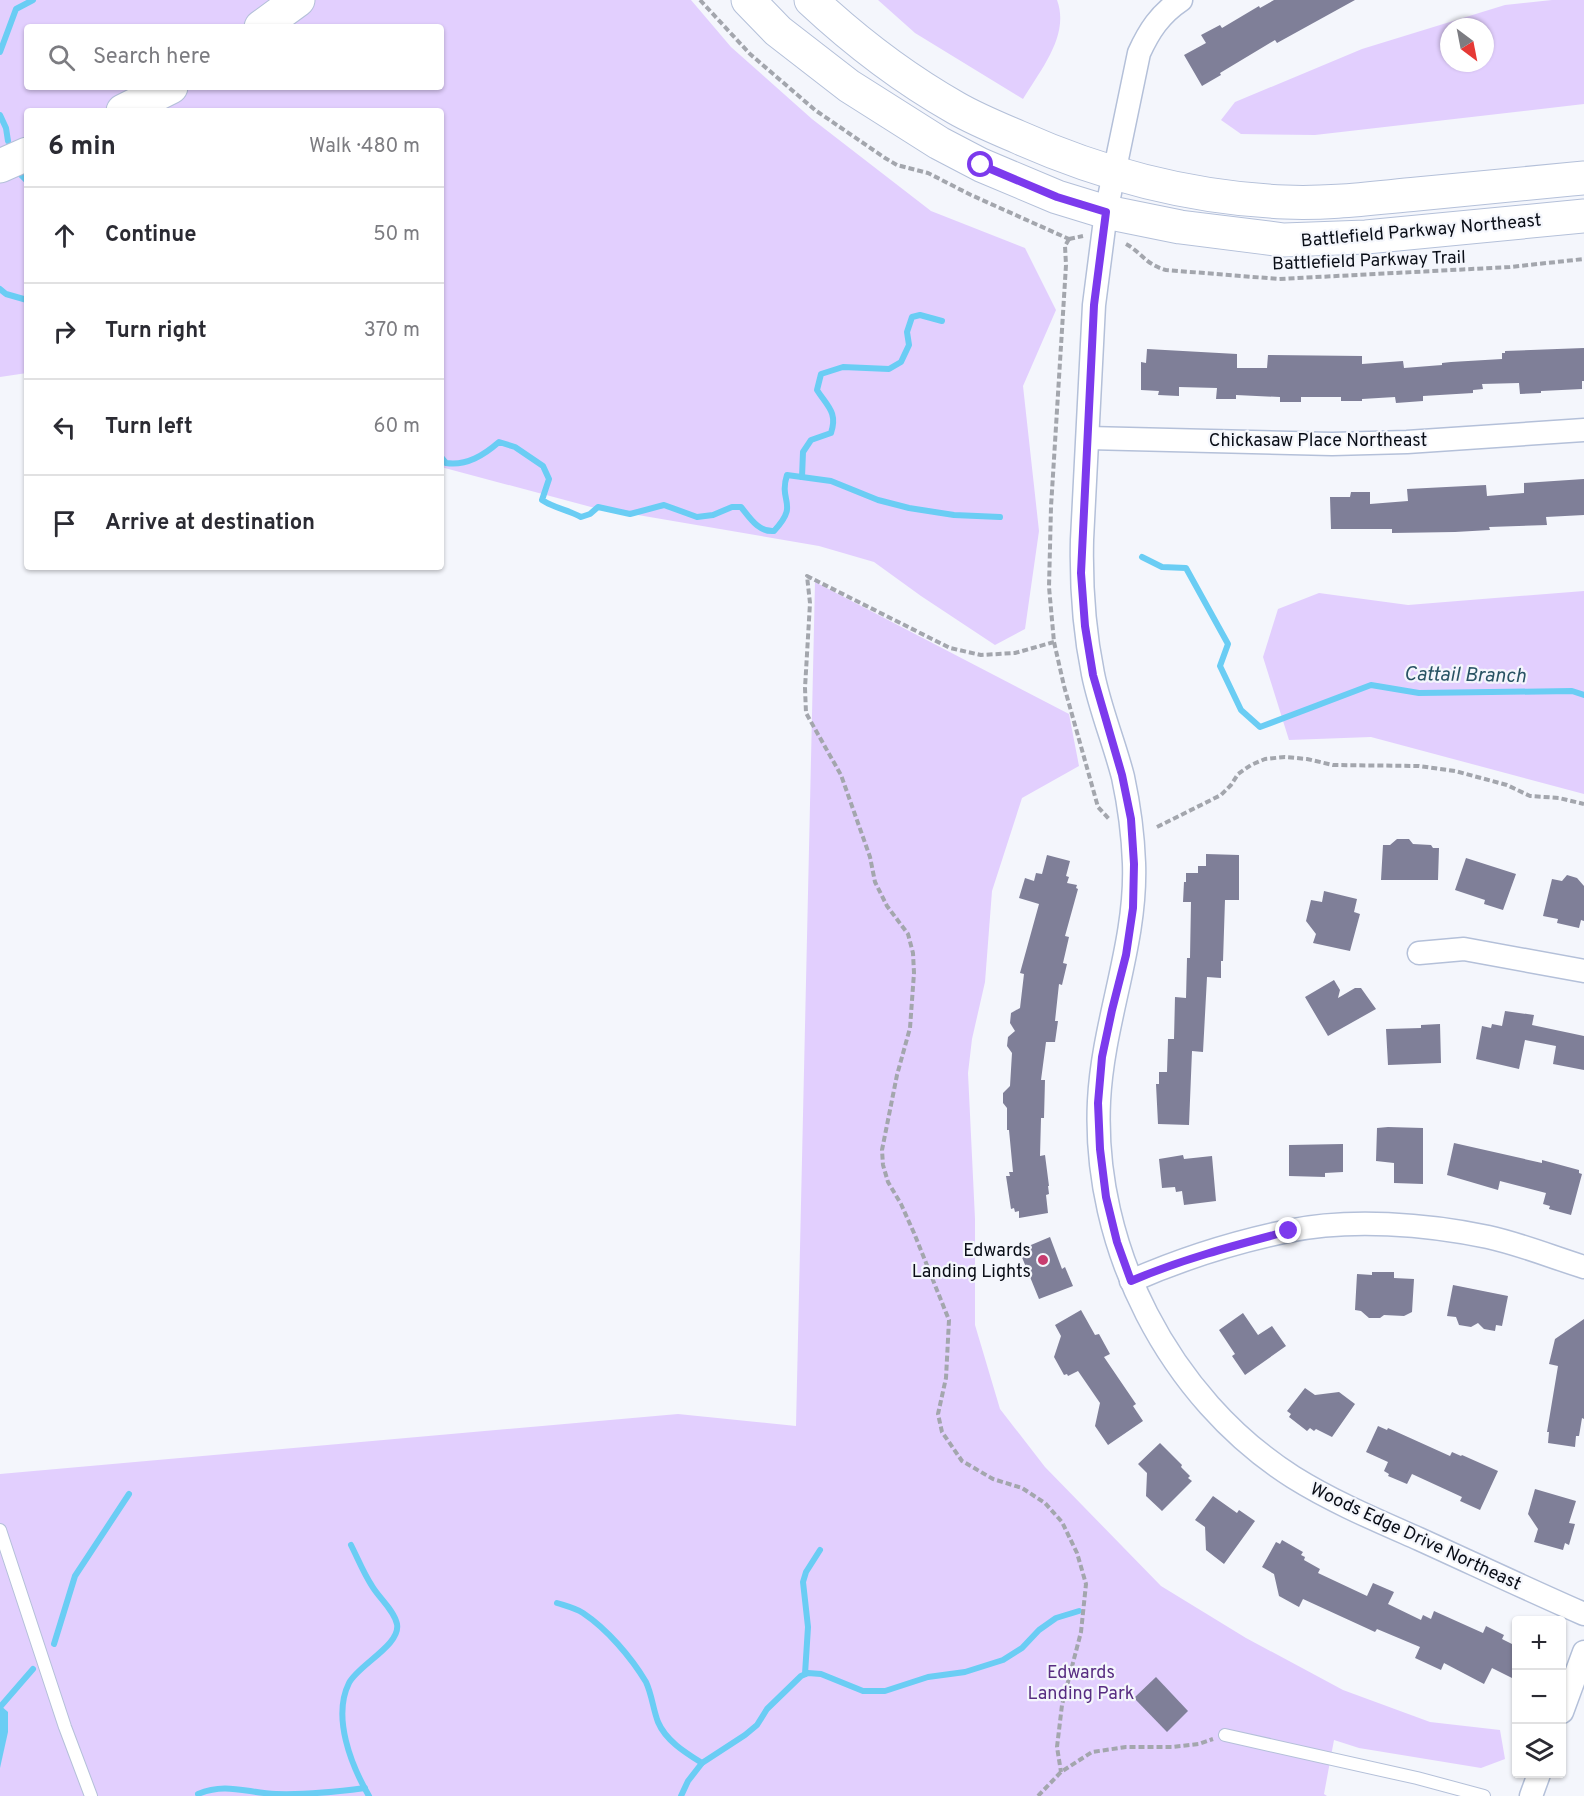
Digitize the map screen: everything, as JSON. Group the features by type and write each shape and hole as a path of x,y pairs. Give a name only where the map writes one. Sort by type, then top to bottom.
{"main road":[{"path":"265,24 298,0"},
{"name":"Battlefield Parkway Northeast","path":"748,0 778,31 849,86 939,143 981,165 1057,197 1106,212 1180,227 1284,240 1366,237 1584,216"},
{"name":"Battlefield Parkway Northeast","path":"811,0 878,57 957,109 1064,158 1112,174 1170,189 1222,197 1285,202 1332,201 1584,178"},
{"path":"129,108 165,90"},
{"path":"0,166 24,155"}],"street":[{"name":"Woods Edge Drive Northeast","path":"1181,0 1161,16 1149,31 1138,53 1121,141 1112,174 1094,305 1082,562 1085,626 1093,675 1122,775 1131,819 1134,864 1133,908 1126,955 1102,1057 1098,1103 1100,1149 1117,1242 1131,1281 1157,1333 1189,1381 1220,1417 1254,1448 1282,1469 1331,1499 1584,1614"},
{"name":"Chickasaw Place Northeast","path":"1088,438 1332,444 1407,442 1584,430"},
{"path":"1419,953 1464,949 1584,971"},
{"path":"1131,1281 1159,1269 1231,1246 1289,1231 1341,1226 1391,1225 1443,1229 1490,1238 1584,1267"},
{"path":"1566,1701 1584,1652"},
{"path":"1531,1796 1537,1778"}],"lane":[{"path":"0,1530 91,1796"},
{"path":"1225,1734 1417,1778 1484,1796"}],"path":[{"name":"Battlefield Parkway Trail","path":"1128,244 1145,261 1166,270 1279,279 1499,268 1584,259"},
{"path":"1054,642 1015,653 981,655 950,648 807,576 810,603 805,688 806,713 841,776 870,857 875,882 887,906 908,934 913,953 914,974 910,1028 897,1075 882,1150 888,1182 914,1233 949,1320 946,1378 938,1414 942,1432 962,1461 993,1479 1022,1488 1045,1503 1062,1522 1077,1553 1086,1584 1081,1632 1062,1705 1057,1748 1061,1772"},
{"path":"1157,827 1221,795 1238,774 1251,765 1265,759 1285,757 1333,765 1419,766 1455,771 1507,785 1530,796 1559,798 1584,804"},
{"path":"1038,1796 1061,1772 1092,1752 1126,1747 1172,1747 1199,1744 1225,1734"}],"green space":[{"path":"0,0 691,0 731,47 812,119 931,211 1025,248 1056,310 1023,386 1039,531 1025,629 995,645 874,562 819,546 591,507 444,468 444,108 24,108 24,373 0,377"},
{"path":"878,0 1057,0 1060,26 1052,51 1023,99 915,33"},
{"path":"1552,0 1584,0 1584,104 1315,135 1241,134 1221,120 1235,102 1362,49 1440,25 1440,72 1494,72 1494,18 1463,18 1505,5"},
{"name":"Edwards Landing Park","path":"815,582 1069,714 1079,766 1022,798 992,891 985,982 972,1039 968,1073 975,1219 975,1325 1000,1409 1045,1467 1161,1586 1246,1638 1343,1690 1430,1722 1500,1730 1505,1759 1481,1768 1359,1748 1334,1740 1324,1794 1327,1796 0,1796 0,1474 678,1414 796,1426"},
{"path":"1584,591 1584,794 1371,737 1289,740 1263,657 1278,609 1319,593 1408,605"}],"water":[{"path":"0,1705 8,1712 8,1732 0,1768"}],"building":[{"path":"1274,0 1355,0 1277,43 1275,40 1202,86 1184,55 1206,43 1201,35 1220,25 1222,28 1259,6 1260,8"},
{"path":"1584,348 1582,389 1541,391 1541,393 1520,394 1519,383 1482,384 1483,389 1473,390 1473,393 1423,396 1423,401 1396,403 1395,397 1341,401 1341,397 1301,397 1301,402 1280,402 1280,397 1236,395 1236,399 1216,399 1217,388 1179,387 1179,396 1158,395 1159,391 1141,390 1141,362 1146,363 1147,349 1237,354 1237,368 1267,368 1268,355 1362,356 1362,364 1403,361 1404,368 1502,359 1502,353 1505,351"},
{"path":"1584,479 1584,515 1546,517 1547,525 1489,527 1490,530 1455,532 1392,533 1392,529 1331,529 1330,497 1350,497 1351,492 1370,492 1370,504 1408,501 1407,489 1486,485 1487,496 1524,493 1524,483"},
{"path":"1397,839 1409,839 1413,844 1439,848 1438,880 1381,880 1383,845 1390,845"},
{"path":"1206,854 1239,855 1239,900 1225,900 1221,978 1207,977 1203,1052 1192,1051 1189,1125 1158,1124 1156,1084 1159,1084 1159,1072 1167,1072 1168,1039 1174,1039 1175,997 1186,998 1187,958 1190,958 1191,902 1183,902 1184,882 1186,882 1186,873 1198,873 1198,866 1206,866"},
{"path":"1047,855 1070,861 1066,876 1069,877 1067,883 1077,885 1078,889 1065,936 1069,937 1063,963 1067,964 1062,985 1059,984 1055,1042 1046,1042 1041,1080 1045,1080 1040,1156 1045,1155 1049,1186 1049,1194 1046,1195 1048,1213 1019,1218 1019,1211 1015,1212 1014,1208 1011,1209 1006,1176 1010,1176 1009,1172 1013,1172 1009,1130 1007,1130 1007,1108 1003,1103 1003,1093 1010,1086 1012,1053 1007,1046 1008,1037 1015,1031 1010,1023 1011,1013 1020,1008 1024,974 1020,973 1039,904 1019,898 1025,878 1034,881 1036,873 1042,874"},
{"path":"1466,858 1516,874 1503,910 1484,904 1485,900 1455,890"},
{"path":"1567,875 1577,878 1584,886 1584,921 1581,920 1579,928 1557,923 1558,919 1543,916 1552,879 1562,881"},
{"path":"1324,891 1357,899 1354,912 1360,914 1350,951 1313,943 1316,934 1306,921 1311,900 1322,902"},
{"path":"1334,980 1340,990 1338,998 1355,988 1361,988 1376,1009 1328,1036 1305,997"},
{"path":"1505,1011 1534,1015 1532,1025 1584,1036 1584,1070 1553,1064 1556,1046 1525,1040 1519,1069 1476,1059 1482,1026 1491,1028 1492,1024 1502,1026"},
{"path":"1440,1024 1441,1063 1388,1065 1386,1029 1421,1028 1421,1025"},
{"path":"1377,1128 1423,1128 1423,1184 1394,1183 1394,1163 1376,1161"},
{"path":"1454,1143 1542,1163 1542,1160 1579,1170 1582,1174 1571,1215 1549,1209 1550,1206 1543,1204 1546,1193 1500,1181 1498,1190 1447,1175"},
{"path":"1343,1144 1343,1172 1325,1173 1325,1177 1289,1176 1289,1145"},
{"path":"1183,1155 1184,1159 1212,1156 1216,1201 1184,1205 1182,1191 1176,1192 1175,1187 1162,1188 1159,1159"},
{"path":"1050,1237 1062,1269 1065,1267 1073,1286 1039,1299 1019,1250"},
{"path":"1372,1272 1394,1272 1394,1278 1414,1279 1412,1312 1404,1316 1384,1315 1380,1318 1369,1318 1361,1311 1355,1310 1357,1274 1372,1275"},
{"path":"1453,1285 1508,1296 1502,1326 1496,1325 1495,1331 1484,1329 1478,1323 1471,1327 1459,1325 1456,1317 1447,1316"},
{"path":"1081,1310 1095,1335 1099,1334 1110,1354 1104,1357 1136,1404 1133,1406 1143,1421 1108,1445 1095,1426 1100,1403 1078,1371 1068,1376 1064,1375 1054,1357 1061,1336 1055,1325"},
{"path":"1243,1313 1258,1335 1272,1326 1286,1346 1245,1375 1232,1356 1235,1354 1219,1330"},
{"path":"1584,1319 1584,1419 1582,1418 1579,1436 1576,1436 1575,1447 1548,1443 1549,1432 1547,1432 1558,1366 1549,1364 1555,1339"},
{"path":"1305,1388 1315,1395 1339,1392 1355,1404 1332,1437 1316,1429 1314,1431 1310,1428 1307,1431 1289,1417 1291,1414 1287,1411"},
{"path":"1378,1426 1387,1430 1388,1428 1450,1456 1452,1452 1462,1455 1498,1471 1480,1510 1460,1501 1462,1497 1412,1474 1407,1484 1388,1476 1389,1474 1384,1471 1388,1462 1366,1452"},
{"path":"1160,1443 1182,1465 1181,1467 1192,1481 1162,1511 1146,1496 1147,1473 1138,1464"},
{"path":"1535,1489 1576,1501 1569,1523 1575,1524 1569,1545 1565,1543 1563,1550 1534,1542 1538,1529 1528,1514"},
{"path":"1213,1496 1237,1513 1239,1510 1255,1521 1224,1564 1206,1550 1205,1527 1195,1520"},
{"path":"1282,1540 1303,1552 1301,1555 1305,1557 1304,1560 1320,1569 1318,1573 1367,1596 1373,1583 1394,1592 1388,1604 1421,1620 1423,1615 1431,1619 1434,1611 1483,1633 1486,1626 1504,1635 1502,1639 1512,1644 1512,1678 1492,1668 1484,1684 1444,1663 1441,1670 1415,1658 1420,1647 1377,1629 1375,1632 1303,1599 1299,1607 1279,1596 1274,1574 1262,1567 1276,1542 1280,1544"},
{"path":"1156,1677 1188,1711 1167,1732 1134,1698"}],"waterway":[{"path":"0,52 16,9 33,0"},
{"path":"0,115 6,128 8,141"},
{"path":"21,175 24,178"},
{"name":"Cattail Branch","path":"0,289 6,294 24,299"},
{"path":"802,477 803,452 811,440 831,433 833,426 832,414 817,390 821,374 843,367 889,369 901,362 909,345 907,332 912,317 920,315 942,321"},
{"name":"Cattail Branch","path":"444,461 446,463 468,461 499,442 515,447 543,466 549,479 542,500 581,517 590,514 598,507 630,514 664,505 697,517 713,515 732,507 741,507 759,527 774,531 786,514 787,475 831,481 878,500 909,508 954,515 1000,517"},
{"name":"Cattail Branch","path":"1142,557 1162,567 1186,568 1228,644 1220,666 1241,710 1260,727 1371,685 1419,693 1572,691 1584,695"},
{"path":"54,1644 75,1576 129,1494"},
{"path":"351,1545 369,1581 393,1614 397,1624 392,1640 354,1676 344,1696 342,1711 346,1741 350,1756 369,1796"},
{"path":"805,1674 808,1627 803,1582 806,1572 820,1550"},
{"path":"557,1603 583,1613 618,1644 646,1682 656,1717 666,1735 677,1746 702,1763"},
{"path":"681,1796 688,1781 702,1763 757,1725 767,1709 801,1676 808,1673 821,1674 863,1691 885,1691 928,1677 965,1672 1003,1660 1022,1648 1039,1630 1056,1618 1079,1611"},
{"path":"0,1707 33,1669"},
{"path":"198,1794 227,1788 287,1794 365,1788"}],"place":[{"name":"Edwards Landing Lights","path":"1043,1260"}],"route":[{"path":"981,165 1057,197 1106,212 1094,305 1081,573 1085,626 1093,675 1122,775 1131,819 1134,864 1133,908 1126,955 1102,1057 1098,1103 1100,1149 1106,1197 1117,1242 1131,1281 1170,1265 1289,1231"}]}
